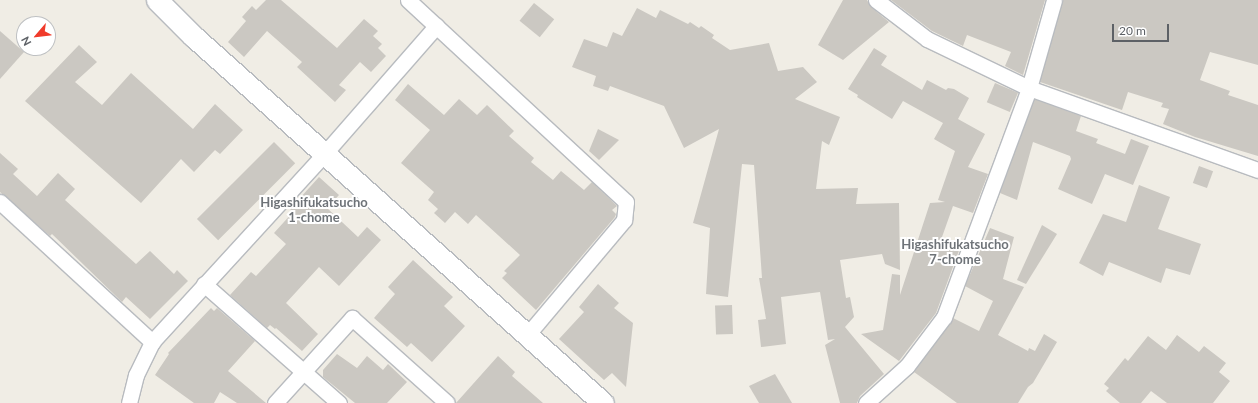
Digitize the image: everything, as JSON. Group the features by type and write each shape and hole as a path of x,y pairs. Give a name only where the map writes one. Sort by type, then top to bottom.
{"street":[{"path":"157,0 193,36 603,403"},
{"path":"408,0 626,202 624,220 527,335"},
{"path":"876,0 927,38 1029,88 1258,170"},
{"path":"866,403 907,366 944,317 1029,88 1054,0"},
{"path":"129,403 136,375 152,342 325,153 436,26"},
{"path":"0,202 152,342"},
{"path":"204,284 340,403"},
{"path":"275,403 302,370 352,318 447,403"}],"building":[{"path":"266,0 281,0 337,48 364,19 378,31 373,36 382,44 378,48 386,56 371,72 360,62 339,85 346,90 335,102 297,67 302,62 267,31 244,57 228,42 246,21 242,17 252,6 256,10"},
{"path":"843,0 867,0 871,7 889,22 843,60 818,45"},
{"path":"891,0 1045,0 1023,75 1005,66 1011,52 967,35 963,46 932,31"},
{"path":"1063,0 1258,0 1258,65 1210,52 1200,80 1230,91 1228,95 1258,105 1258,156 1195,137 1163,124 1169,109 1161,107 1163,103 1128,92 1122,110 1040,82"},
{"path":"534,3 554,19 540,37 520,21"},
{"path":"637,8 656,18 660,10 688,24 690,22 699,28 701,26 714,35 712,38 730,50 769,43 778,71 803,67 817,82 795,99 840,117 829,145 822,141 816,189 858,188 856,204 899,203 900,270 885,264 882,254 840,260 846,298 850,297 854,317 845,327 884,374 860,396 857,403 840,403 825,345 835,339 828,340 820,292 781,297 786,344 761,347 758,320 766,319 759,278 762,278 754,165 742,164 728,297 706,294 710,228 693,223 719,129 684,148 664,106 610,86 608,91 593,86 596,76 572,67 584,39 607,47 613,32 622,36"},
{"path":"0,31 16,45 16,56 20,56 0,79"},
{"path":"79,45 97,62 75,82 102,105 131,73 193,129 215,104 243,130 220,154 215,150 194,172 181,159 141,203 25,101"},
{"path":"874,48 887,56 881,65 922,90 927,80 946,90 948,88 954,89 969,98 958,119 985,134 968,167 988,174 973,213 953,206 942,237 961,245 936,313 899,361 861,334 883,330 892,274 900,275 900,295 930,203 945,202 938,200 955,151 934,139 943,123 903,101 892,119 857,97 858,95 848,89"},
{"path":"995,83 1018,93 1010,112 987,102"},
{"path":"408,84 444,115 459,99 477,115 487,105 514,131 509,136 534,158 531,162 553,180 561,171 584,190 592,182 617,206 612,210 616,214 615,217 536,310 502,278 507,273 504,271 520,255 476,215 468,224 455,212 445,223 434,213 438,209 428,200 434,192 401,163 430,130 395,100"},
{"path":"1034,99 1081,116 1076,131 1098,139 1096,143 1125,154 1131,139 1149,146 1133,185 1105,174 1092,204 1058,189 1071,159 1070,156 1033,142 1017,200 1000,193"},
{"path":"598,129 619,140 599,160 589,151"},
{"path":"274,142 295,163 218,240 197,219"},
{"path":"0,153 18,169 13,174 37,196 58,173 75,189 65,200 136,264 150,251 174,274 177,270 188,281 150,319 126,297 122,302 52,234 50,236 0,192"},
{"path":"1199,166 1213,171 1207,188 1193,183"},
{"path":"319,177 339,195 327,208 358,237 367,227 381,240 339,286 319,267 286,303 318,334 302,351 276,328 275,329 270,325 267,328 230,295 251,272 256,276 286,244 274,233 293,212 290,209"},
{"path":"1139,185 1170,197 1158,229 1201,244 1190,275 1166,268 1161,283 1109,262 1103,276 1079,263 1103,214 1126,222"},
{"path":"1042,225 1057,234 1026,284 1017,280"},
{"path":"990,228 1014,237 1003,279 1024,287 998,335 1028,351 1029,348 1035,351 1044,334 1057,342 1033,383 1028,387 1018,403 957,403 914,372 953,318 979,331 993,301 965,286"},
{"path":"413,260 453,297 444,306 465,326 432,362 411,343 407,347 374,318 395,294 388,287"},
{"path":"598,284 619,303 614,308 633,323 626,387 612,373 604,380 559,339 584,312 579,307"},
{"path":"732,305 733,334 716,335 715,306"},
{"path":"211,308 214,311 217,308 255,341 228,371 266,403 237,403 220,392 214,403 194,403 155,375 169,354 168,353"},
{"path":"1177,335 1199,352 1204,346 1226,363 1219,372 1230,381 1213,403 1167,403 1151,391 1141,403 1120,403 1106,391 1109,388 1104,384 1125,358 1128,361 1148,336 1166,350"},
{"path":"337,354 357,368 367,356 383,370 388,364 407,382 387,403 355,403 323,377 323,370"},
{"path":"498,356 515,372 512,376 543,403 456,403"},
{"path":"775,374 792,403 759,403 749,386"}],"district":[{"name":"Higashifukatsucho 1-chome","path":"314,210"},
{"name":"Higashifukatsucho 7-chome","path":"955,252"}]}
